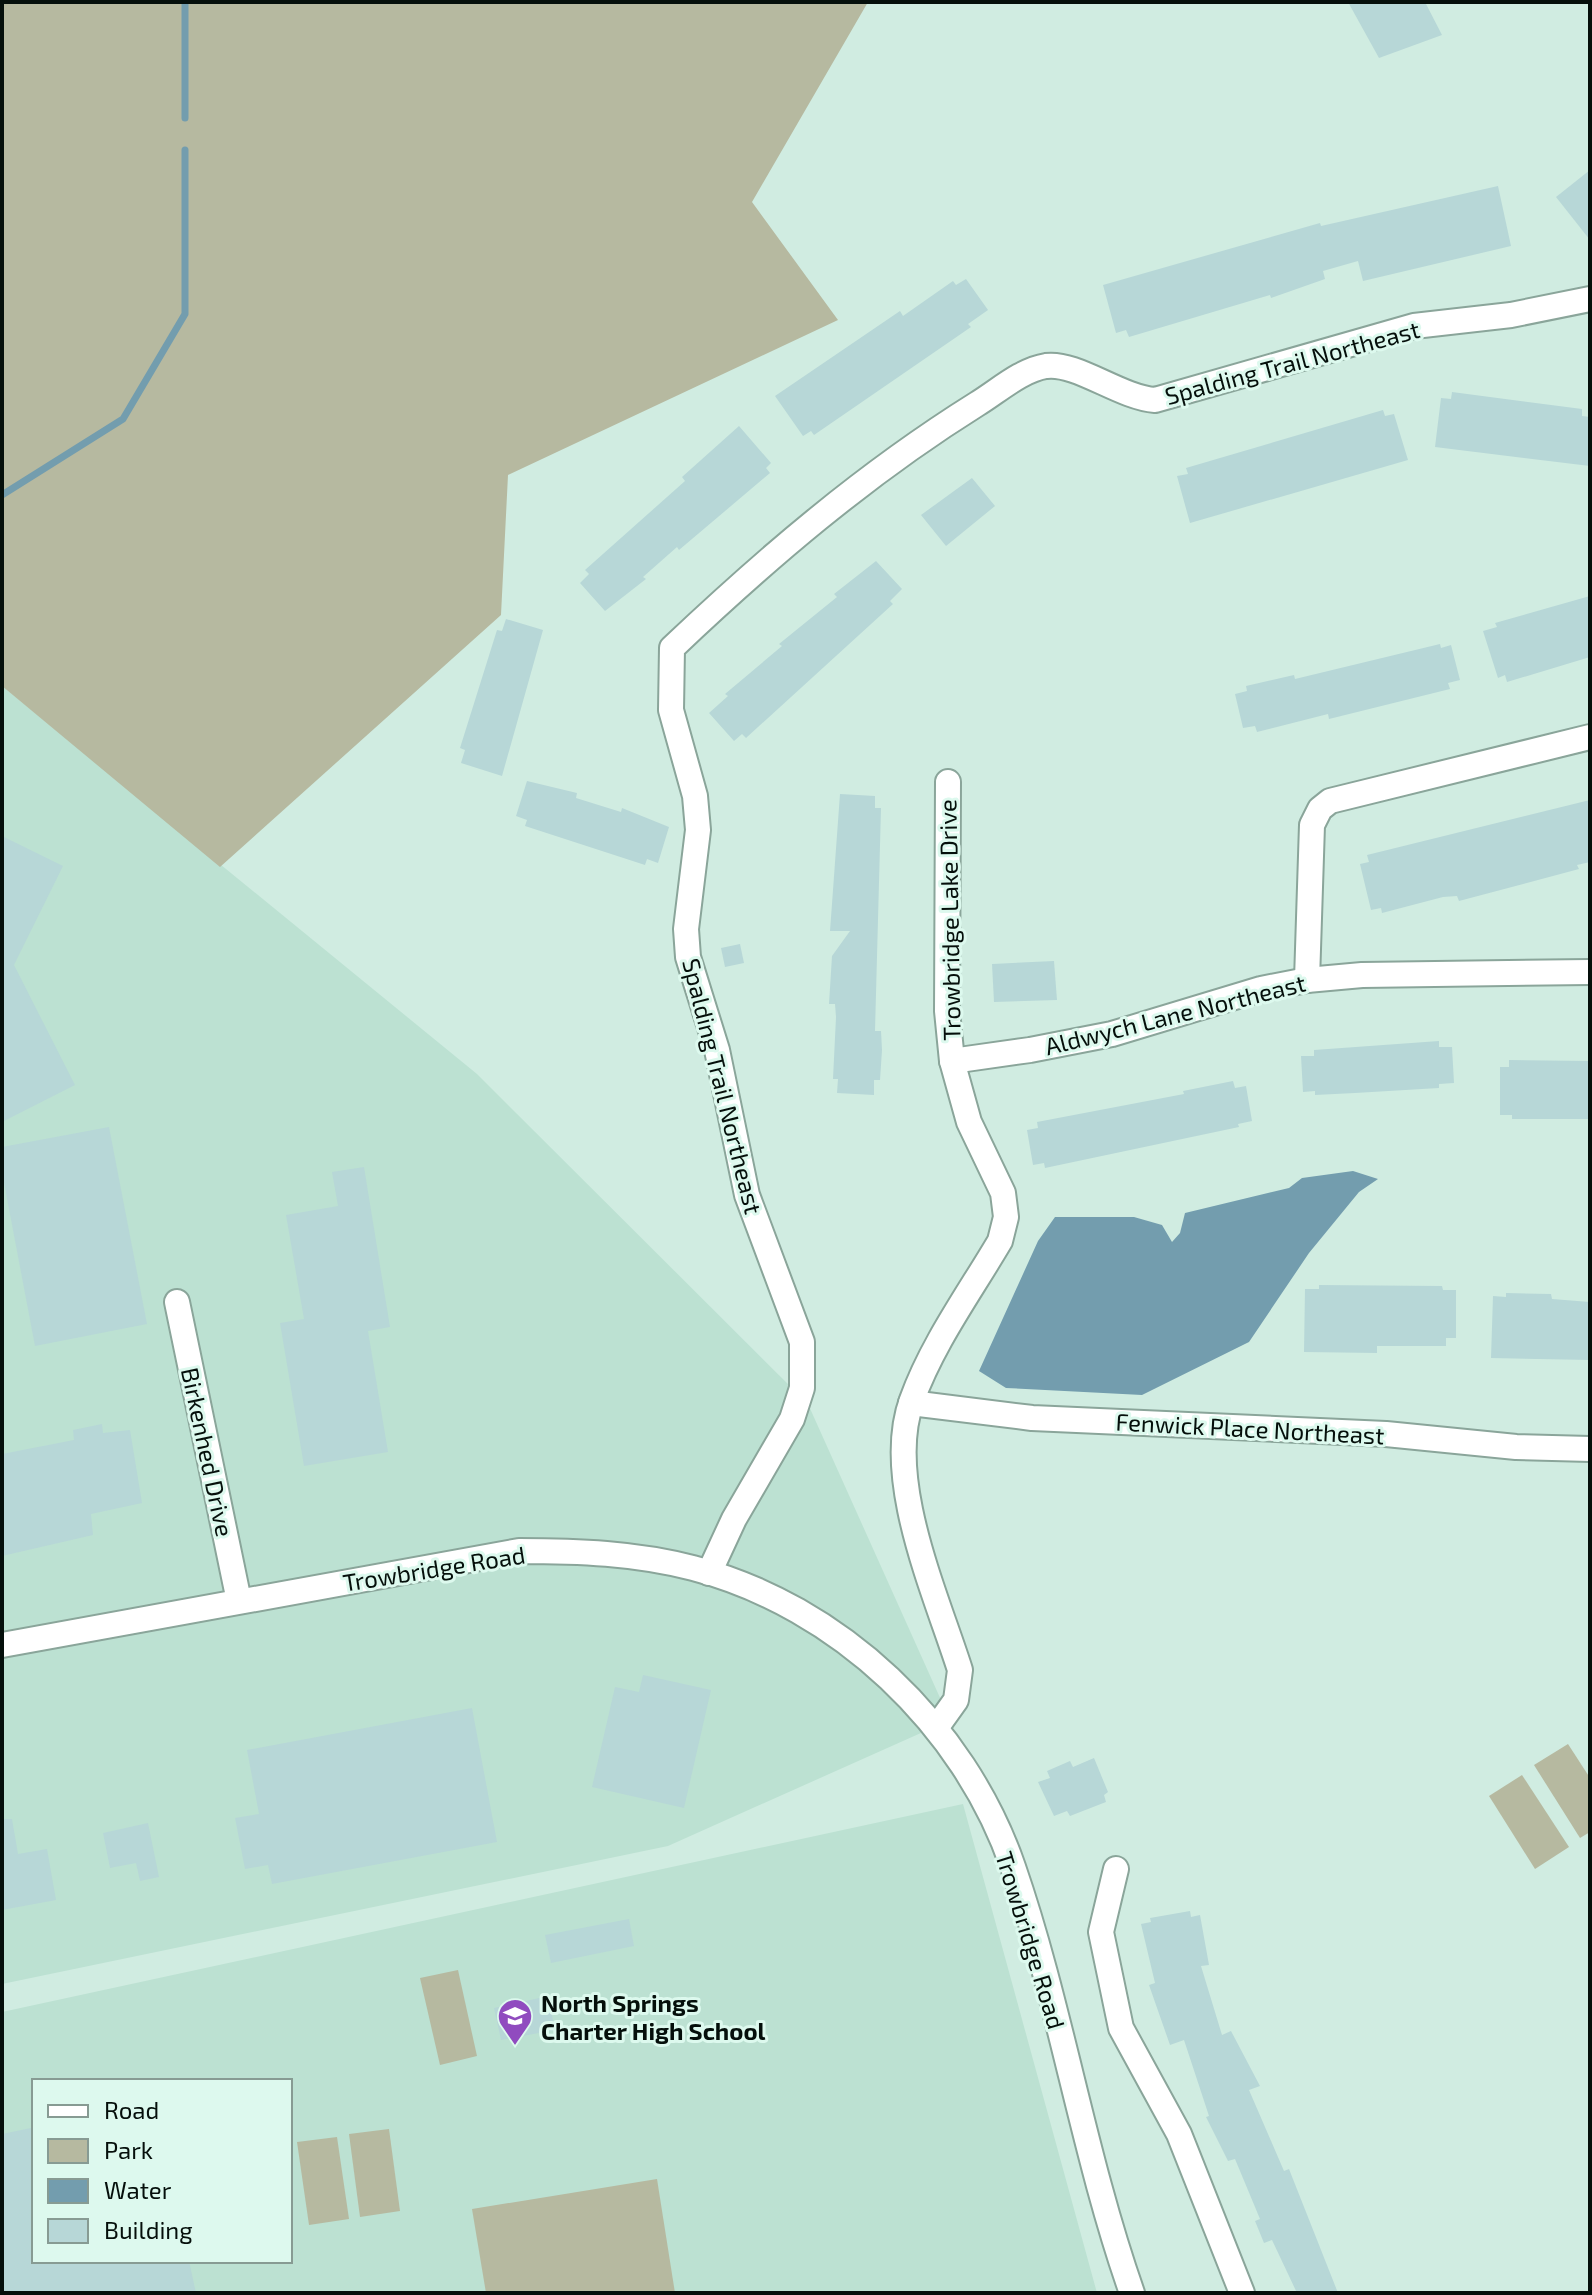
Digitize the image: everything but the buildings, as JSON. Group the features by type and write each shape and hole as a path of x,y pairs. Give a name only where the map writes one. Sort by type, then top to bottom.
{"street":[{"name":"Spalding Trail Northeast","path":"709,1573 734,1519 792,1419 802,1388 804,1367 802,1342 747,1195 717,1050 688,957 686,929 698,830 695,796 671,710 672,648 755,569 844,496 937,429 1033,369 1062,367 1135,398 1155,400 1414,326 1511,315 1590,299"},
{"path":"1307,980 1312,825 1320,809 1330,801 1590,737"},
{"name":"Trowbridge Lake Drive","path":"936,1728 956,1700 960,1670 905,1492 902,1446 911,1403 924,1373 1000,1241 1006,1217 1003,1193 969,1122 952,1061 947,1011 948,782"},
{"name":"Aldwych Lane Northeast","path":"952,1061 1112,1034 1261,989 1307,980 1362,975 1590,972"},
{"name":"Birkenhed Drive","path":"177,1302 239,1601"},
{"name":"Fenwick Place Northeast","path":"911,1403 1032,1418 1386,1434 1516,1447 1590,1449"},
{"name":"Trowbridge Road","path":"2,1645 519,1551 604,1551 709,1573 774,1599 831,1631 888,1676 936,1728 979,1791 1013,1865 1132,2293"},
{"path":"1116,1869 1101,1932 1121,2028 1179,2134 1242,2293"}],"shaded area":[{"path":"2,686 477,1074 808,1404 950,1720 668,1846 2,1984"},
{"name":"North Springs Charter High School","path":"963,1804 1097,2293 2,2293 2,2012"}],"green space":[{"path":"2,2 868,2 752,202 838,320 508,475 501,615 220,867 2,686"},
{"path":"1568,1744 1590,1778 1590,1832 1580,1838 1534,1765"},
{"path":"1522,1775 1569,1847 1535,1869 1489,1796"},
{"path":"458,1970 477,2056 440,2065 420,1978"},
{"path":"389,2129 400,2211 360,2217 349,2134"},
{"path":"337,2137 349,2219 309,2225 297,2142"},
{"path":"657,2179 675,2293 486,2293 472,2209"}],"water":[{"path":"1353,1171 1378,1179 1359,1192 1309,1253 1249,1342 1142,1395 1006,1388 979,1371 1038,1241 1055,1217 1134,1217 1162,1225 1172,1242 1180,1233 1185,1213 1289,1188 1302,1178"}],"waterway":[{"path":"185,2 185,118"},
{"path":"2,495 123,419 185,314 185,150"}],"place":[{"name":"North Springs Charter High School","path":"515,2047"}]}
